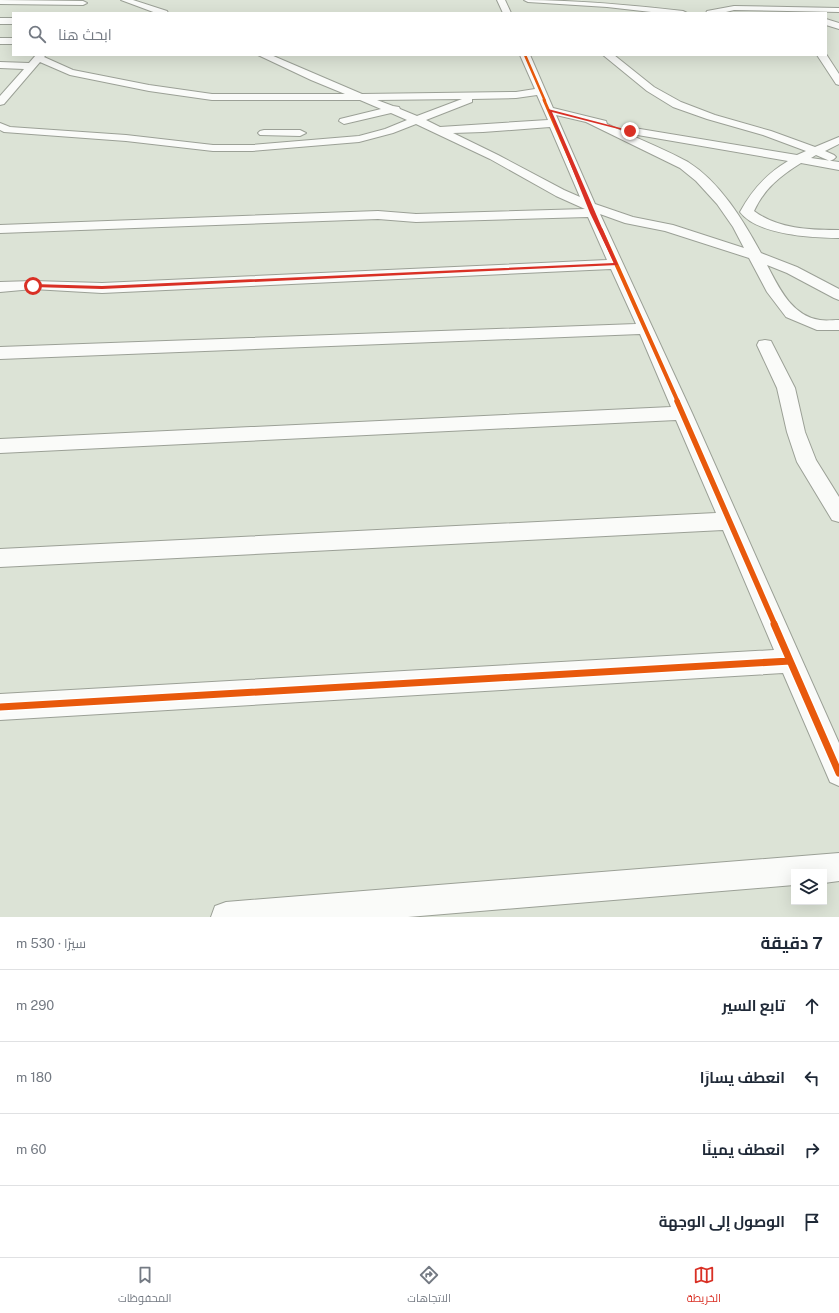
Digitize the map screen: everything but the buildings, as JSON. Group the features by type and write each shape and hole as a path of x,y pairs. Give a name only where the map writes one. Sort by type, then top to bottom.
{"street":[{"path":"125,0 161,12"},
{"path":"501,0 507,12"},
{"path":"528,0 614,5 674,12"},
{"path":"534,0 546,4 558,12"},
{"path":"0,2 84,2"},
{"path":"77,12 84,2"},
{"path":"715,12 734,8 802,11 839,9"},
{"path":"749,8 778,12"},
{"path":"0,21 12,21"},
{"path":"827,22 839,26"},
{"path":"0,41 12,41"},
{"path":"265,56 314,78 418,120 494,157 591,210 668,228 756,256 792,270 839,295"},
{"path":"525,56 591,210 646,329 839,773"},
{"path":"609,56 650,88 667,99 692,111 716,120 788,140 839,160"},
{"path":"823,56 839,82"},
{"path":"0,102 4,91 37,60"},
{"path":"0,65 37,60 70,72 149,88 212,97 433,97 516,95 540,91"},
{"path":"0,126 8,130 126,138 213,148 252,148 359,139 389,131 472,99 485,96"},
{"path":"344,121 393,110 433,97"},
{"path":"264,133 482,129 552,116 590,120 630,131 839,166"},
{"path":"590,120 684,165 700,178 722,201 740,227 774,292 791,314 817,325 839,325"},
{"path":"839,140 815,151 777,172 756,193 747,212 752,217 783,230 807,234 839,234"},
{"path":"0,229 378,215 416,218 591,210"},
{"path":"0,287 33,286 102,288 617,264"},
{"path":"0,353 646,329"},
{"path":"765,345 786,388 796,432 808,462 839,514"},
{"path":"0,446 683,414"},
{"path":"0,558 729,520"},
{"path":"0,708 790,661"},
{"path":"226,917 839,868"}],"cycle path":[{"path":"525,56 839,773"},
{"path":"0,707 790,661"}],"route":[{"path":"33,286 102,288 617,264 593,213 549,110 630,131"}]}
